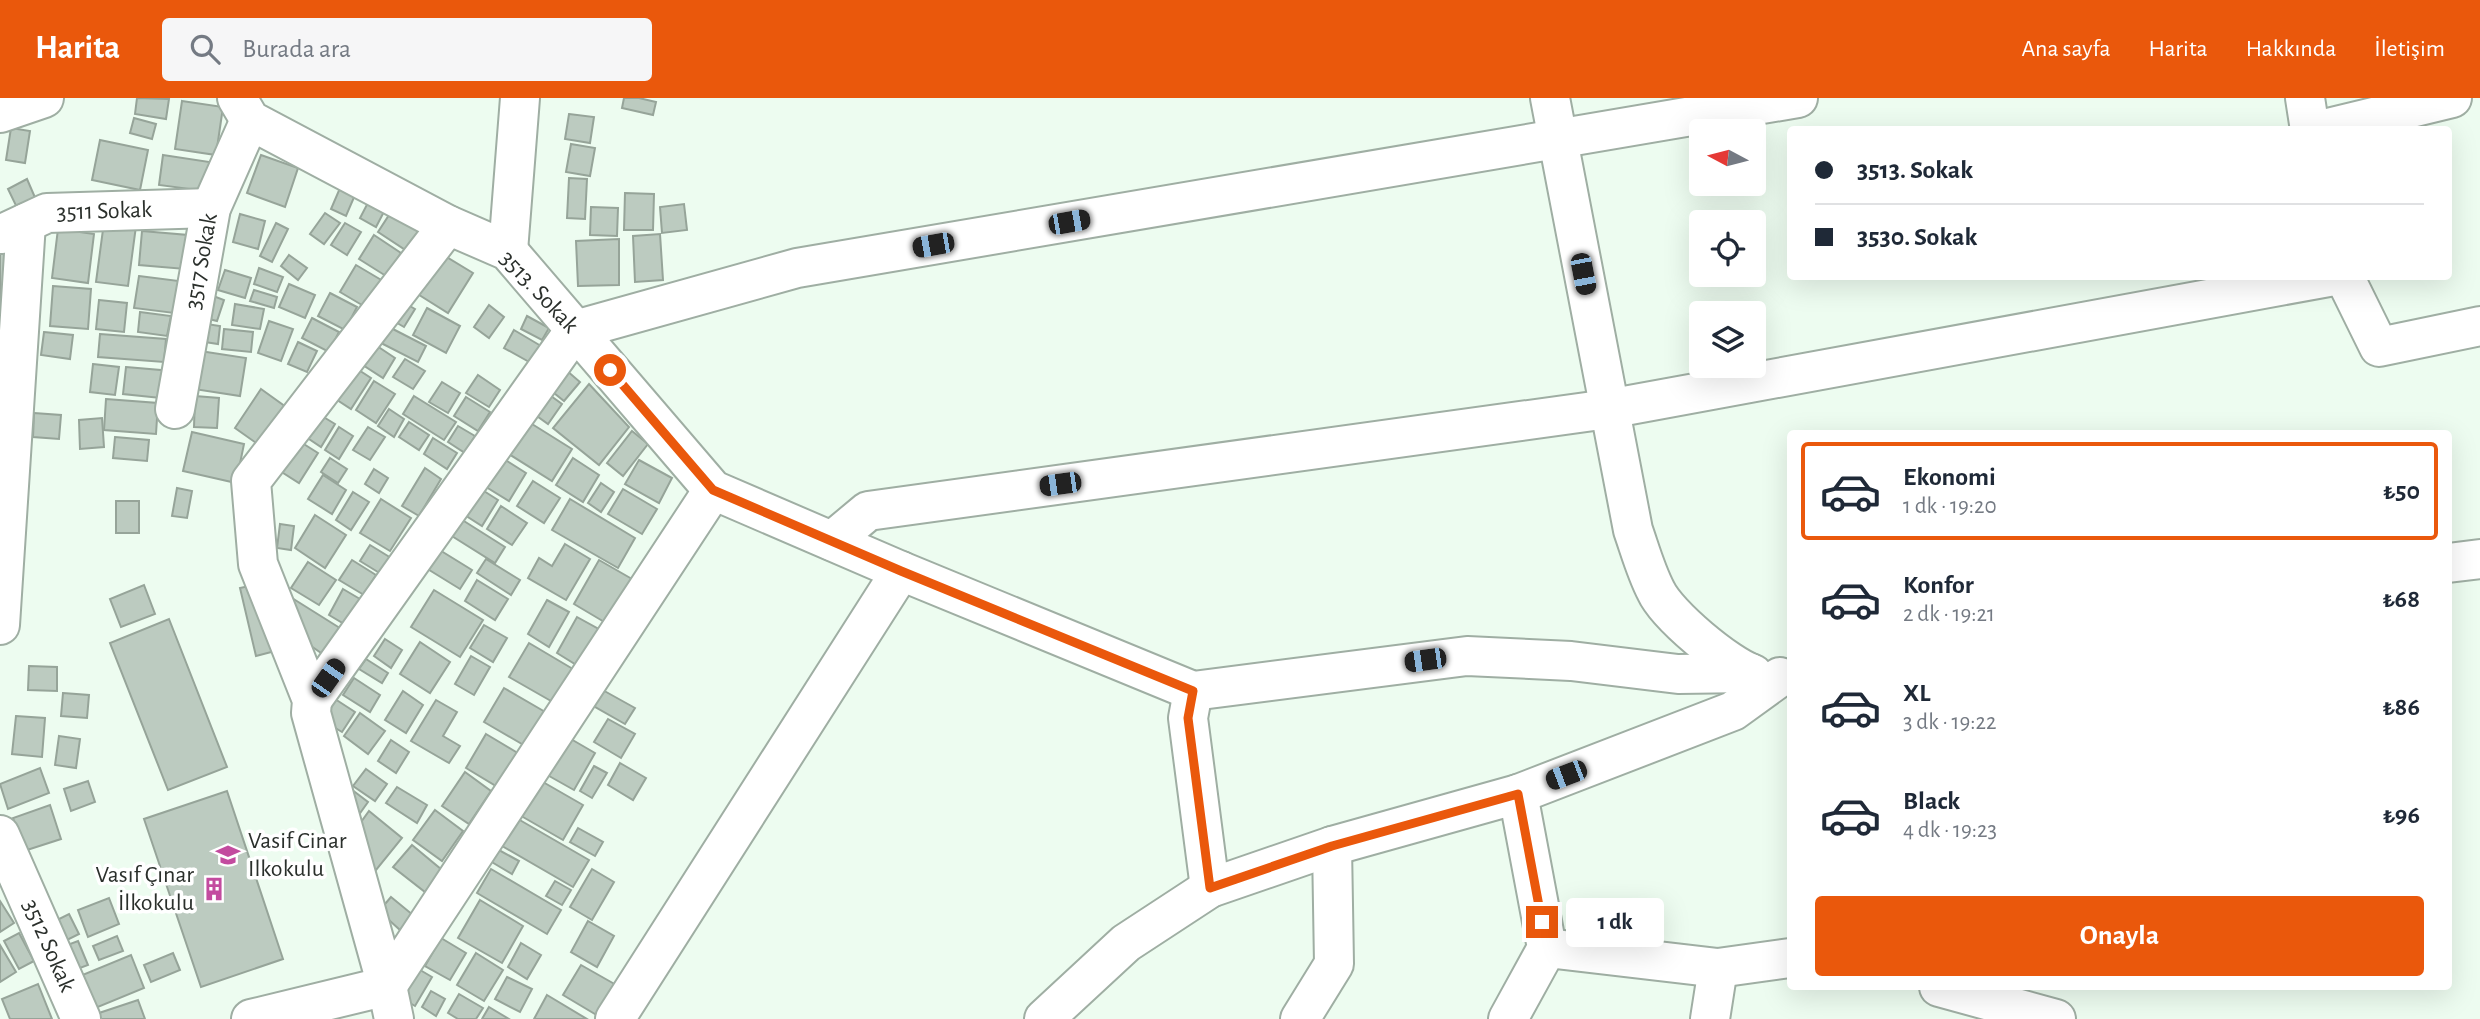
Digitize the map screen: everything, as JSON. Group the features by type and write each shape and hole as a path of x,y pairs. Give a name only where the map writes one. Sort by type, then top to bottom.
{"street":[{"path":"0,113 44,98"},
{"path":"508,251 520,98"},
{"path":"1550,98 1633,530 1657,594 1690,630 1717,654 1774,675"},
{"path":"312,700 575,330 797,268 1798,98"},
{"path":"2305,98 2309,126"},
{"path":"2336,126 2452,98"},
{"name":"3513. Sokak","path":"244,109 448,225 508,251 713,490 1193,691"},
{"name":"3517 Sokak","path":"175,409 211,208 244,109"},
{"name":"3511 Sokak","path":"13,229 47,213 211,208"},
{"path":"390,1002 311,713 312,700 258,564 251,481 448,225"},
{"path":"0,625 13,229"},
{"path":"832,541 867,511 1608,409 2312,280"},
{"path":"2346,280 2379,347 2480,326"},
{"path":"390,1002 713,490"},
{"path":"2452,562 2480,559"},
{"path":"615,1019 901,571"},
{"path":"1210,888 1188,718 1193,691 1467,656 1571,661 1678,674 1774,675"},
{"path":"1044,1019 1126,943 1210,888 1332,846 1518,794 1733,710 1774,675"},
{"path":"1508,1019 1547,948 1518,794"},
{"name":"3512 Sokak","path":"0,835 82,1019"},
{"path":"1300,1019 1334,964 1332,846"},
{"path":"1547,948 1718,968 1787,958"},
{"path":"1710,1019 1718,968"},
{"path":"1947,990 2014,1014 2056,1019"},
{"path":"251,1019 390,1002"}],"building":[{"path":"137,98 169,99 166,119 135,114"},
{"path":"624,98 656,102 653,115 622,108"},
{"path":"182,101 223,107 216,155 175,149"},
{"path":"569,114 594,117 590,143 565,139"},
{"path":"134,118 156,124 152,139 130,133"},
{"path":"11,128 30,131 25,163 6,160"},
{"path":"100,140 148,150 140,190 92,180"},
{"path":"571,144 595,148 590,176 566,172"},
{"path":"163,155 216,163 212,192 159,185"},
{"path":"261,155 298,168 285,207 247,193"},
{"path":"569,178 587,179 585,219 567,218"},
{"path":"27,179 40,209 22,218 8,189"},
{"path":"340,188 355,195 346,216 331,209"},
{"path":"625,193 654,194 653,230 624,230"},
{"path":"371,197 387,206 376,227 360,218"},
{"path":"684,204 687,230 662,233 660,207"},
{"path":"591,207 618,208 617,236 590,235"},
{"path":"391,212 420,231 407,251 378,232"},
{"path":"325,213 340,223 324,244 310,234"},
{"path":"240,214 265,221 258,249 233,242"},
{"path":"104,222 136,226 128,286 96,282"},
{"path":"276,223 288,229 272,262 260,256"},
{"path":"345,223 361,232 347,255 331,245"},
{"path":"58,229 94,234 88,283 52,278"},
{"path":"142,231 188,235 185,269 139,265"},
{"path":"660,234 663,280 635,282 633,236"},
{"path":"374,235 401,253 386,276 359,259"},
{"path":"619,239 619,285 578,286 576,241"},
{"path":"3,244 10,294 0,298 0,245"},
{"path":"440,253 473,273 448,313 416,293"},
{"path":"289,255 307,268 298,280 281,266"},
{"path":"356,265 383,281 367,308 340,292"},
{"path":"259,268 283,277 277,292 254,284"},
{"path":"225,270 251,278 245,298 218,290"},
{"path":"139,276 179,281 174,313 134,308"},
{"path":"289,284 315,295 305,318 279,307"},
{"path":"53,286 91,289 88,329 50,326"},
{"path":"254,290 277,297 274,308 250,301"},
{"path":"330,293 357,307 345,330 318,316"},
{"path":"208,294 224,300 217,321 201,317"},
{"path":"99,300 127,303 124,332 96,329"},
{"path":"403,302 415,309 404,327 392,320"},
{"path":"235,304 264,309 260,329 232,325"},
{"path":"489,305 504,317 489,338 474,327"},
{"path":"427,308 460,326 446,353 413,335"},
{"path":"140,312 171,316 167,336 138,332"},
{"path":"527,316 549,328 542,340 521,329"},
{"path":"312,318 339,332 329,352 302,338"},
{"path":"269,321 293,329 281,361 258,353"},
{"path":"200,323 220,326 218,344 198,341"},
{"path":"387,326 426,346 418,362 379,342"},
{"path":"224,329 253,332 251,352 222,349"},
{"path":"514,330 541,346 531,363 504,348"},
{"path":"44,332 73,335 70,359 41,355"},
{"path":"100,334 166,339 164,362 98,357"},
{"path":"368,340 395,358 383,378 355,360"},
{"path":"298,342 317,351 307,372 288,364"},
{"path":"200,351 246,358 240,396 194,389"},
{"path":"405,359 425,371 413,389 393,377"},
{"path":"348,363 371,378 351,409 328,394"},
{"path":"93,364 119,367 115,395 90,392"},
{"path":"126,367 172,371 170,399 123,394"},
{"path":"566,370 580,382 564,401 549,389"},
{"path":"478,375 500,390 489,407 466,393"},
{"path":"374,381 395,394 376,423 356,410"},
{"path":"442,382 460,393 448,413 429,402"},
{"path":"589,384 629,427 599,465 553,428"},
{"path":"261,389 286,407 259,445 235,428"},
{"path":"544,391 562,404 548,424 530,411"},
{"path":"195,396 219,398 217,428 194,427"},
{"path":"414,396 456,422 444,440 403,414"},
{"path":"466,397 490,412 478,431 454,416"},
{"path":"106,399 158,403 156,434 104,430"},
{"path":"389,409 404,419 394,437 378,426"},
{"path":"34,413 61,415 59,439 33,437"},
{"path":"317,413 335,424 321,447 303,435"},
{"path":"102,418 104,447 80,449 79,420"},
{"path":"524,419 572,449 552,481 504,451"},
{"path":"409,422 429,435 419,450 399,437"},
{"path":"458,426 475,436 465,453 448,442"},
{"path":"339,427 353,436 339,459 325,450"},
{"path":"368,427 385,437 370,460 353,450"},
{"path":"632,431 648,444 623,476 607,463"},
{"path":"192,432 244,444 236,483 183,471"},
{"path":"115,437 149,440 147,461 113,458"},
{"path":"433,438 457,453 447,469 424,454"},
{"path":"299,441 318,453 299,483 280,471"},
{"path":"496,454 526,473 509,501 478,482"},
{"path":"330,458 347,469 338,483 321,472"},
{"path":"573,458 599,475 583,502 556,485"},
{"path":"639,460 672,478 659,503 625,484"},
{"path":"425,468 441,479 419,516 402,506"},
{"path":"374,469 388,478 379,493 365,484"},
{"path":"323,475 346,490 332,514 308,499"},
{"path":"533,481 560,498 544,523 517,506"},
{"path":"601,483 614,492 601,512 588,503"},
{"path":"476,486 498,500 482,526 460,512"},
{"path":"177,488 192,491 187,518 172,516"},
{"path":"623,489 657,509 642,534 608,514"},
{"path":"353,492 369,502 351,530 336,520"},
{"path":"381,499 411,518 390,551 360,533"},
{"path":"570,499 635,538 618,568 552,530"},
{"path":"116,501 139,501 139,533 116,533"},
{"path":"501,506 527,523 512,545 487,529"},
{"path":"315,515 346,535 325,568 295,548"},
{"path":"456,516 505,547 495,563 447,533"},
{"path":"280,524 294,526 291,550 277,548"},
{"path":"565,544 590,559 566,600 528,578 539,558 552,566"},
{"path":"370,545 396,561 386,577 360,561"},
{"path":"438,549 472,570 460,589 426,568"},
{"path":"486,559 520,580 511,595 477,573"},
{"path":"352,560 376,575 364,595 339,580"},
{"path":"599,560 632,579 606,623 574,604"},
{"path":"308,562 336,580 319,605 291,588"},
{"path":"477,580 508,599 495,620 465,601"},
{"path":"263,583 279,650 256,656 240,588"},
{"path":"144,585 155,614 121,627 110,599"},
{"path":"343,589 360,599 346,625 329,615"},
{"path":"434,590 483,620 460,657 411,627"},
{"path":"284,593 343,630 327,657 295,635"},
{"path":"547,600 569,612 549,647 528,634"},
{"path":"577,617 604,632 583,669 557,653"},
{"name":"Vasif Cinar Ilkokulu","path":"169,619 227,767 168,790 110,643"},
{"path":"484,625 507,638 493,662 470,648"},
{"path":"385,639 402,650 391,668 374,656"},
{"path":"420,642 450,662 430,693 400,674"},
{"path":"529,643 578,672 558,705 509,677"},
{"path":"471,656 490,667 474,695 455,684"},
{"path":"366,659 388,673 382,683 359,669"},
{"path":"29,666 57,667 57,691 28,690"},
{"path":"354,678 380,695 370,712 343,695"},
{"path":"504,688 547,713 527,747 484,722"},
{"path":"599,688 635,708 625,724 590,704"},
{"path":"403,691 423,705 406,733 385,720"},
{"path":"63,693 89,695 87,718 61,716"},
{"path":"335,699 355,712 342,732 322,720"},
{"path":"436,700 457,712 443,736 460,746 449,763 411,741"},
{"path":"360,713 385,731 368,754 344,736"},
{"path":"16,716 45,718 42,757 12,754"},
{"path":"608,719 635,734 621,758 594,742"},
{"path":"486,734 521,755 501,789 466,768"},
{"path":"564,735 595,753 574,790 542,772"},
{"path":"59,736 80,739 76,768 55,765"},
{"path":"391,740 409,752 396,773 378,761"},
{"path":"620,763 646,778 633,800 608,785"},
{"path":"594,766 607,773 592,798 580,791"},
{"path":"40,768 49,793 8,809 0,784"},
{"path":"366,769 387,784 375,801 353,786"},
{"path":"465,772 491,791 469,824 442,806"},
{"path":"536,778 583,805 563,840 516,813"},
{"path":"88,781 95,802 71,811 64,789"},
{"path":"397,787 427,805 417,823 386,803"},
{"path":"351,789 368,802 353,823"},
{"name":"Vasıf Çınar İlkokulu","path":"227,791 283,959 201,987 144,819"},
{"path":"50,805 61,839 24,851 13,818"},
{"path":"435,810 463,831 442,861 413,840"},
{"path":"369,811 402,838 372,875 351,836"},
{"path":"518,819 589,860 573,887 502,846"},
{"path":"578,828 603,842 595,856 570,842"},
{"path":"412,845 442,870 425,892 393,867"},
{"path":"497,849 519,861 512,874 490,861"},
{"path":"491,869 561,910 547,934 477,893"},
{"path":"592,869 614,882 592,920 570,907"},
{"path":"555,881 571,890 562,905 546,896"},
{"path":"391,897 413,915 400,930 379,911"},
{"path":"109,898 119,924 88,937 78,910"},
{"path":"480,900 523,926 502,963 458,938"},
{"path":"0,901 14,923 0,932"},
{"path":"69,914 79,934 59,944 49,924"},
{"path":"588,921 614,936 597,967 571,952"},
{"path":"19,933 34,961 19,969 4,941"},
{"path":"117,936 123,951 99,960 93,946"},
{"path":"441,938 466,953 450,980 425,966"},
{"path":"78,941 88,965 72,971 62,947"},
{"path":"521,943 541,955 527,979 508,967"},
{"path":"0,945 16,972 0,982"},
{"path":"173,953 180,970 151,982 144,965"},
{"path":"476,953 503,970 484,1001 457,985"},
{"path":"131,955 144,988 93,1009 80,976"},
{"path":"581,965 618,986 600,1017 563,995"},
{"path":"415,967 432,977 415,1006 398,996"},
{"path":"507,977 532,989 520,1012 495,999"},
{"path":"38,984 52,1019 10,1019 2,999"},
{"path":"431,991 445,999 436,1016 422,1007"},
{"path":"459,994 483,1008 476,1019 458,1019 448,1013"},
{"path":"547,995 587,1019 534,1019"},
{"path":"138,1000 145,1019 94,1019 93,1015"},
{"path":"489,1007 509,1019 482,1019"}],"place":[{"name":"Vasif Cinar Ilkokulu","path":"228,855"},
{"name":"Vasıf Çınar İlkokulu","path":"214,889"}],"route":[{"path":"610,370 713,490 1193,691 1188,718 1210,888 1332,846 1518,794 1542,922"}]}
